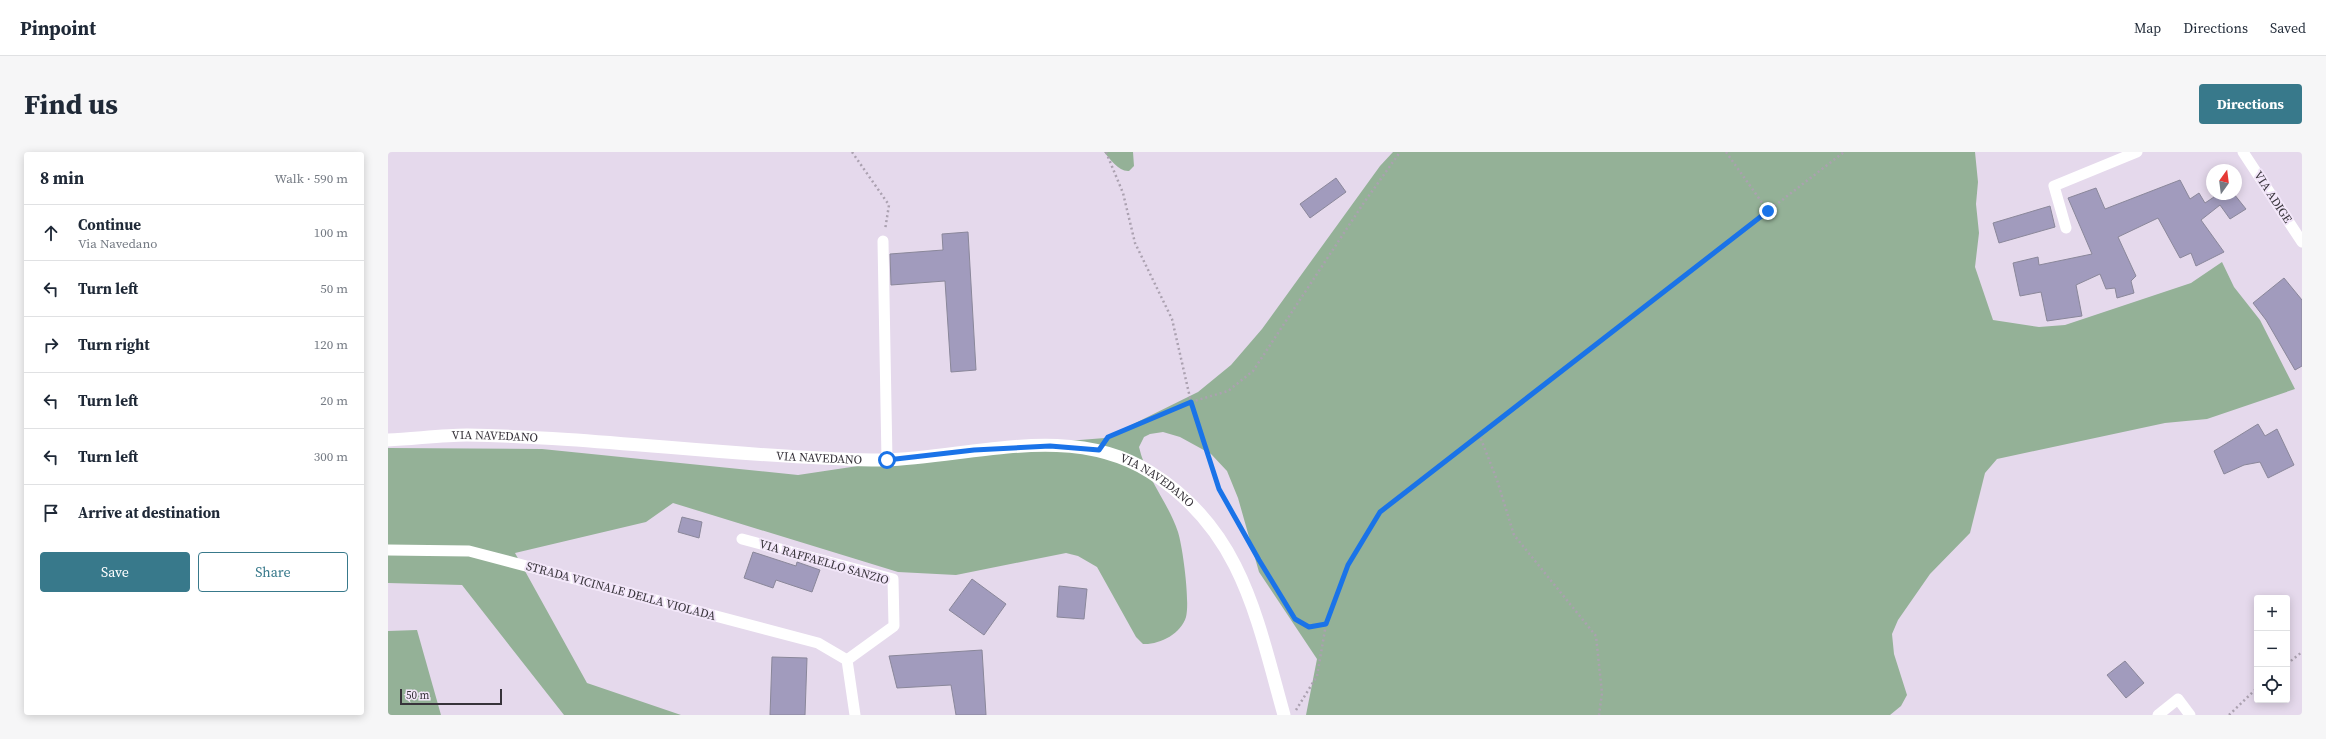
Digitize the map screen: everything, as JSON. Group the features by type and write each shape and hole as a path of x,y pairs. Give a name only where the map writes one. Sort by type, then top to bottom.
{"street":[{"path":"2066,228 2054,186 2137,152"},
{"name":"VIA ADIGE","path":"2243,152 2302,242"},
{"path":"883,240 887,460"},
{"name":"VIA NAVEDANO","path":"388,440 465,435 646,445 842,459 887,460 974,450 1050,446 1099,450 1128,460 1150,471 1193,504 1215,531 1230,553 1244,581 1284,715"},
{"name":"VIA RAFFAELLO SANZIO","path":"742,539 893,579 894,626 847,660"},
{"name":"STRADA VICINALE DELLA VIOLADA","path":"388,550 469,551 818,643 847,660"},
{"path":"847,660 855,715"},
{"path":"2158,715 2178,699 2190,715"}],"path":[{"path":"852,152 890,205 883,240"},
{"path":"1106,152 1123,193 1136,243 1172,318 1191,402 1219,489 1263,567 1295,619 1309,627 1326,624"},
{"path":"1099,450 1108,437 1191,402 1228,391 1253,371 1363,204 1400,152"},
{"path":"1726,152 1768,211"},
{"path":"1293,715 1317,676 1326,624 1348,565 1380,512 1844,152"},
{"path":"1479,434 1497,480 1514,535 1596,636 1602,692 1599,715"},
{"path":"2290,662 2302,652"},
{"path":"2229,715 2254,691"}],"green space":[{"path":"1104,152 1133,152 1134,166 1129,171 1125,171 1115,164"},
{"path":"1393,152 1975,152 1978,182 1976,204 1979,233 1975,267 1993,320 2039,327 2065,325 2191,283 2222,262 2234,287 2260,320 2295,389 2207,419 2165,423 1997,459 1985,473 1970,533 1930,574 1898,620 1892,634 1894,654 1907,695 1901,706 1890,715 1306,715 1317,659 1259,572 1238,498 1227,471 1211,454 1180,437 1163,432 1150,434 1144,437 1139,447 1142,458 1152,480 1169,510 1178,532 1185,575 1187,610 1186,617 1179,629 1169,637 1156,643 1143,644 1136,637 1097,567 1078,556 1066,553 956,575 898,572 673,503 646,522 515,553 587,683 681,715 564,715 462,585 388,583 388,448 542,449 798,475 978,448 1105,438 1198,392 1231,365 1262,329 1380,166"},
{"path":"417,630 441,715 388,715 388,631"}],"building":[{"path":"1336,178 1346,192 1310,218 1300,204"},
{"path":"2180,180 2190,199 2199,193 2205,203 2210,200 2239,200 2246,209 2230,219 2220,205 2201,220 2224,252 2196,266 2191,253 2180,258 2158,218 2118,237 2136,276 2131,281 2134,293 2117,298 2115,288 2106,289 2100,274 2076,285 2082,316 2047,321 2041,292 2020,296 2013,263 2038,257 2039,265 2092,254 2068,198 2096,188 2105,209"},
{"path":"2050,206 2055,227 1999,243 1993,223"},
{"path":"968,232 976,370 951,372 945,281 891,285 890,254 943,250 942,234"},
{"path":"2284,278 2302,300 2302,366 2295,370 2266,320 2253,303"},
{"path":"2258,424 2265,436 2277,429 2294,465 2268,478 2260,462 2244,465 2224,474 2214,451"},
{"path":"682,517 702,522 699,538 678,532"},
{"path":"753,552 796,566 797,562 820,570 812,592 776,580 773,588 744,578"},
{"path":"972,579 1006,604 984,635 949,610"},
{"path":"1059,586 1087,589 1084,619 1057,617"},
{"path":"982,650 986,715 956,715 951,685 897,688 889,656"},
{"path":"772,657 807,658 805,715 770,715"},
{"path":"2125,661 2144,683 2126,698 2107,675"}],"route":[{"path":"887,460 974,450 1050,446 1099,450 1108,437 1191,402 1219,489 1259,560 1295,619 1309,627 1326,624 1348,565 1380,512 1768,211"}]}
